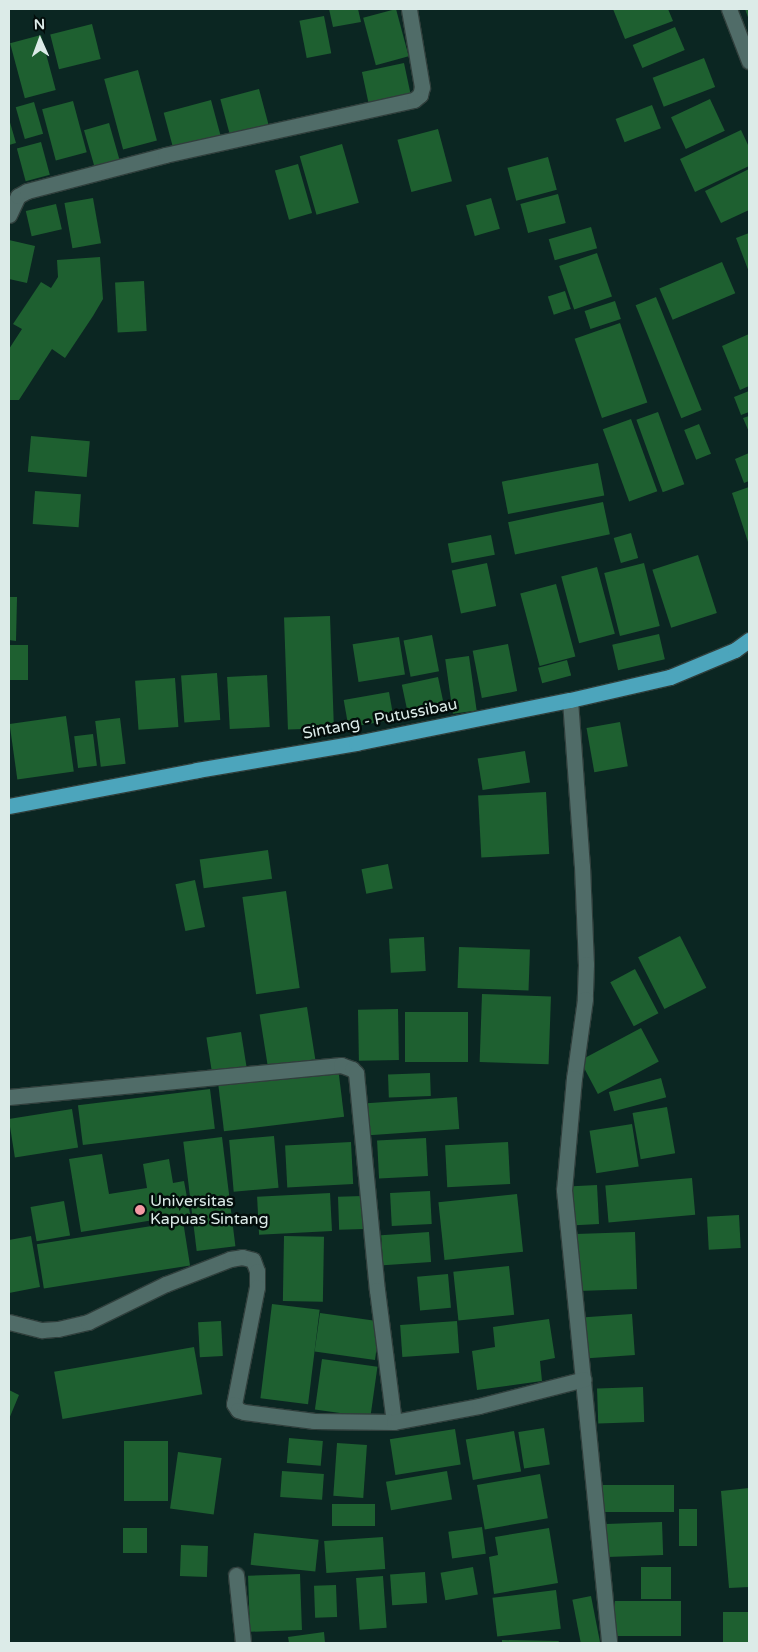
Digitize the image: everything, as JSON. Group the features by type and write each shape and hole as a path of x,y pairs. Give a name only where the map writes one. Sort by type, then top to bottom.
{"highway":[{"name":"Sintang - Putussibau","path":"9,806 197,770 356,743 570,700 670,676 735,650 749,640"}],"street":[{"path":"9,215 18,196 27,191 164,155 414,100 420,95 422,87 409,9"},
{"path":"729,9 749,59"},
{"path":"570,700 582,866 586,964 585,999 574,1078 564,1190 609,1643"},
{"path":"9,1097 341,1065 352,1068 356,1073 377,1290 394,1422"},
{"path":"9,1322 42,1330 64,1328 88,1322 166,1284 230,1259 242,1257 253,1260 257,1271 257,1287 234,1404 238,1410 314,1421 394,1422 479,1406 584,1379"},
{"path":"236,1575 242,1643"}],"building":[{"path":"329,9 358,9 361,22 333,27"},
{"path":"396,9 409,56 376,65 363,18"},
{"path":"613,9 668,9 673,21 625,39"},
{"path":"745,9 749,9 749,20"},
{"path":"324,16 331,53 307,58 299,21"},
{"path":"92,24 101,59 59,69 50,34"},
{"path":"675,27 685,50 642,68 633,45"},
{"path":"41,35 56,90 25,98 10,43"},
{"path":"704,58 715,87 664,107 653,78"},
{"path":"404,63 411,96 369,105 362,72"},
{"path":"138,70 157,141 123,150 104,79"},
{"path":"259,89 269,127 230,137 220,99"},
{"path":"710,99 725,131 686,149 671,117"},
{"path":"211,100 222,140 174,152 164,113"},
{"path":"73,101 87,152 56,160 42,109"},
{"path":"34,102 43,134 25,139 16,107"},
{"path":"652,105 661,128 625,142 616,119"},
{"path":"9,119 16,143 9,145"},
{"path":"109,123 120,162 95,170 84,130"},
{"path":"438,129 452,181 411,192 397,140"},
{"path":"741,130 749,147 749,166 695,192 680,159"},
{"path":"41,142 50,175 26,181 17,148"},
{"path":"342,144 359,203 317,215 300,156"},
{"path":"548,157 557,190 516,201 507,168"},
{"path":"298,164 312,213 289,220 275,171"},
{"path":"749,169 749,210 721,223 705,191"},
{"path":"558,194 566,223 528,233 520,204"},
{"path":"93,198 101,243 72,248 64,203"},
{"path":"491,198 500,229 475,236 466,205"},
{"path":"56,204 62,229 32,236 26,211"},
{"path":"591,227 597,248 555,260 549,239"},
{"path":"749,233 749,272 736,238"},
{"path":"9,240 35,246 27,283 9,279"},
{"path":"597,253 612,296 574,310 559,266"},
{"path":"100,257 103,299 93,316 65,358 52,349 19,400 9,400 9,349 22,329 13,324 41,282 51,288 58,277 57,260"},
{"path":"722,262 735,293 673,320 659,289"},
{"path":"144,281 147,331 118,332 115,283"},
{"path":"565,291 571,309 554,315 548,297"},
{"path":"656,297 702,410 681,418 636,305"},
{"path":"615,301 621,319 590,329 585,311"},
{"path":"620,323 647,402 602,418 575,339"},
{"path":"749,334 749,386 740,390 722,346"},
{"path":"749,391 749,412 741,415 734,397"},
{"path":"658,412 684,484 663,492 636,420"},
{"path":"749,416 749,432 743,418"},
{"path":"631,419 657,491 629,502 603,429"},
{"path":"699,424 711,454 696,460 684,430"},
{"path":"31,436 90,441 87,477 28,472"},
{"path":"749,453 749,481 744,483 735,459"},
{"path":"598,463 604,495 508,514 502,482"},
{"path":"749,487 749,545 732,493"},
{"path":"35,491 81,494 79,527 33,524"},
{"path":"603,502 610,534 515,554 508,522"},
{"path":"631,533 638,558 621,563 614,538"},
{"path":"491,535 495,555 452,563 448,543"},
{"path":"698,555 717,613 671,628 652,570"},
{"path":"487,563 496,606 461,614 452,570"},
{"path":"644,563 660,626 620,636 604,573"},
{"path":"597,567 615,634 579,643 561,577"},
{"path":"556,584 575,656 540,666 520,594"},
{"path":"9,597 17,597 16,641 9,640"},
{"path":"330,616 334,728 288,730 284,618"},
{"path":"659,634 665,659 618,670 612,645"},
{"path":"432,635 439,671 411,677 404,641"},
{"path":"399,637 405,675 359,682 353,644"},
{"path":"508,644 517,691 482,698 473,651"},
{"path":"9,645 28,645 28,680 9,680"},
{"path":"469,656 477,710 453,714 445,659"},
{"path":"567,660 571,675 542,683 538,668"},
{"path":"217,673 220,720 184,722 181,676"},
{"path":"267,675 270,727 230,729 227,677"},
{"path":"438,677 445,711 409,719 402,685"},
{"path":"175,678 178,727 139,730 135,681"},
{"path":"389,692 394,720 349,728 344,700"},
{"path":"66,716 74,771 17,779 10,724"},
{"path":"120,718 126,764 101,767 95,721"},
{"path":"620,722 628,766 594,772 587,728"},
{"path":"93,734 97,766 78,768 74,736"},
{"path":"525,751 530,783 483,790 478,759"},
{"path":"546,792 549,854 481,857 478,796"},
{"path":"268,850 272,879 204,888 200,860"},
{"path":"388,864 393,889 366,894 361,869"},
{"path":"195,880 205,927 185,931 175,884"},
{"path":"286,891 300,988 256,994 242,897"},
{"path":"680,936 706,988 664,1009 638,957"},
{"path":"424,937 426,971 391,973 389,939"},
{"path":"459,947 530,949 529,990 458,988"},
{"path":"635,969 658,1013 634,1026 610,982"},
{"path":"482,994 551,996 549,1064 480,1062"},
{"path":"307,1007 315,1059 268,1067 260,1015"},
{"path":"398,1009 399,1060 359,1061 358,1010"},
{"path":"405,1012 468,1012 468,1062 405,1062"},
{"path":"641,1028 659,1062 598,1094 580,1060"},
{"path":"241,1032 247,1068 212,1073 206,1037"},
{"path":"338,1067 344,1117 224,1131 218,1082"},
{"path":"430,1073 431,1096 389,1097 388,1074"},
{"path":"661,1078 666,1097 614,1111 609,1092"},
{"path":"210,1089 215,1129 83,1145 78,1105"},
{"path":"457,1097 459,1129 365,1135 363,1104"},
{"path":"667,1107 675,1153 641,1159 633,1113"},
{"path":"72,1109 78,1148 15,1158 9,1119"},
{"path":"632,1124 639,1166 596,1173 590,1131"},
{"path":"274,1136 279,1188 234,1192 229,1140"},
{"path":"222,1137 235,1246 197,1251 183,1142"},
{"path":"426,1138 428,1176 379,1179 377,1141"},
{"path":"351,1142 353,1184 287,1187 285,1145"},
{"path":"508,1142 510,1184 447,1187 445,1145"},
{"path":"102,1154 109,1194 147,1188 143,1164 169,1159 173,1183 184,1181 190,1214 81,1232 69,1159"},
{"path":"692,1178 695,1215 609,1222 605,1186"},
{"path":"597,1185 599,1224 570,1225 568,1187"},
{"path":"430,1191 432,1224 392,1226 390,1193"},
{"path":"330,1193 332,1231 259,1235 257,1197"},
{"path":"517,1194 523,1252 444,1260 438,1202"},
{"path":"363,1196 364,1229 339,1230 338,1197"},
{"path":"64,1201 70,1235 37,1241 31,1207"},
{"path":"739,1215 741,1248 709,1250 707,1217"},
{"path":"183,1221 190,1265 44,1289 37,1244"},
{"path":"429,1232 431,1262 383,1265 381,1235"},
{"path":"635,1232 637,1289 578,1291 576,1234"},
{"path":"31,1236 40,1287 9,1293 9,1240"},
{"path":"284,1236 324,1237 323,1302 283,1301"},
{"path":"509,1266 514,1315 458,1321 453,1272"},
{"path":"448,1274 451,1308 420,1311 417,1277"},
{"path":"272,1304 320,1310 308,1404 260,1398"},
{"path":"320,1313 380,1321 375,1360 315,1352"},
{"path":"632,1314 635,1355 588,1358 585,1317"},
{"path":"549,1319 555,1358 540,1361 542,1381 477,1390 472,1351 495,1347 493,1327"},
{"path":"221,1321 223,1356 200,1357 198,1322"},
{"path":"457,1321 459,1353 402,1357 400,1325"},
{"path":"194,1347 202,1394 62,1419 54,1372"},
{"path":"322,1359 377,1367 370,1417 315,1410"},
{"path":"643,1387 644,1422 598,1424 597,1389"},
{"path":"9,1390 19,1395 9,1419"},
{"path":"544,1428 550,1465 524,1469 518,1432"},
{"path":"455,1429 461,1465 395,1475 390,1439"},
{"path":"514,1431 521,1471 473,1480 466,1440"},
{"path":"289,1438 323,1441 321,1466 287,1463"},
{"path":"124,1441 168,1441 168,1501 124,1501"},
{"path":"337,1443 367,1445 363,1498 333,1496"},
{"path":"178,1452 222,1458 214,1515 170,1508"},
{"path":"282,1471 324,1474 322,1500 280,1497"},
{"path":"447,1471 452,1500 391,1510 386,1482"},
{"path":"540,1474 548,1518 485,1529 477,1485"},
{"path":"601,1485 674,1485 674,1512 601,1512"},
{"path":"749,1488 749,1587 729,1588 721,1491"},
{"path":"332,1504 375,1504 375,1526 332,1526"},
{"path":"679,1509 697,1509 697,1546 679,1546"},
{"path":"662,1522 663,1555 607,1557 606,1524"},
{"path":"482,1527 486,1554 452,1558 448,1532"},
{"path":"123,1528 147,1528 147,1553 123,1553"},
{"path":"549,1528 558,1583 494,1594 489,1557 498,1555 495,1537"},
{"path":"254,1533 319,1540 315,1572 251,1565"},
{"path":"383,1537 385,1569 326,1573 324,1541"},
{"path":"181,1545 208,1546 207,1577 180,1576"},
{"path":"473,1567 478,1595 445,1600 441,1573"},
{"path":"641,1567 671,1567 671,1599 641,1599"},
{"path":"425,1572 427,1603 392,1605 390,1574"},
{"path":"300,1574 302,1630 250,1632 248,1576"},
{"path":"383,1576 387,1628 360,1630 356,1578"},
{"path":"336,1585 337,1617 315,1618 314,1586"},
{"path":"556,1590 561,1629 497,1637 492,1598"},
{"path":"591,1596 600,1643 581,1643 572,1600"},
{"path":"615,1601 681,1601 681,1636 615,1636"},
{"path":"723,1612 749,1612 749,1643 723,1643"},
{"path":"324,1632 325,1643 289,1643 288,1637"},
{"path":"502,1640 559,1641 558,1643 502,1643"}],"place":[{"name":"Universitas Kapuas Sintang","path":"140,1210"}]}
